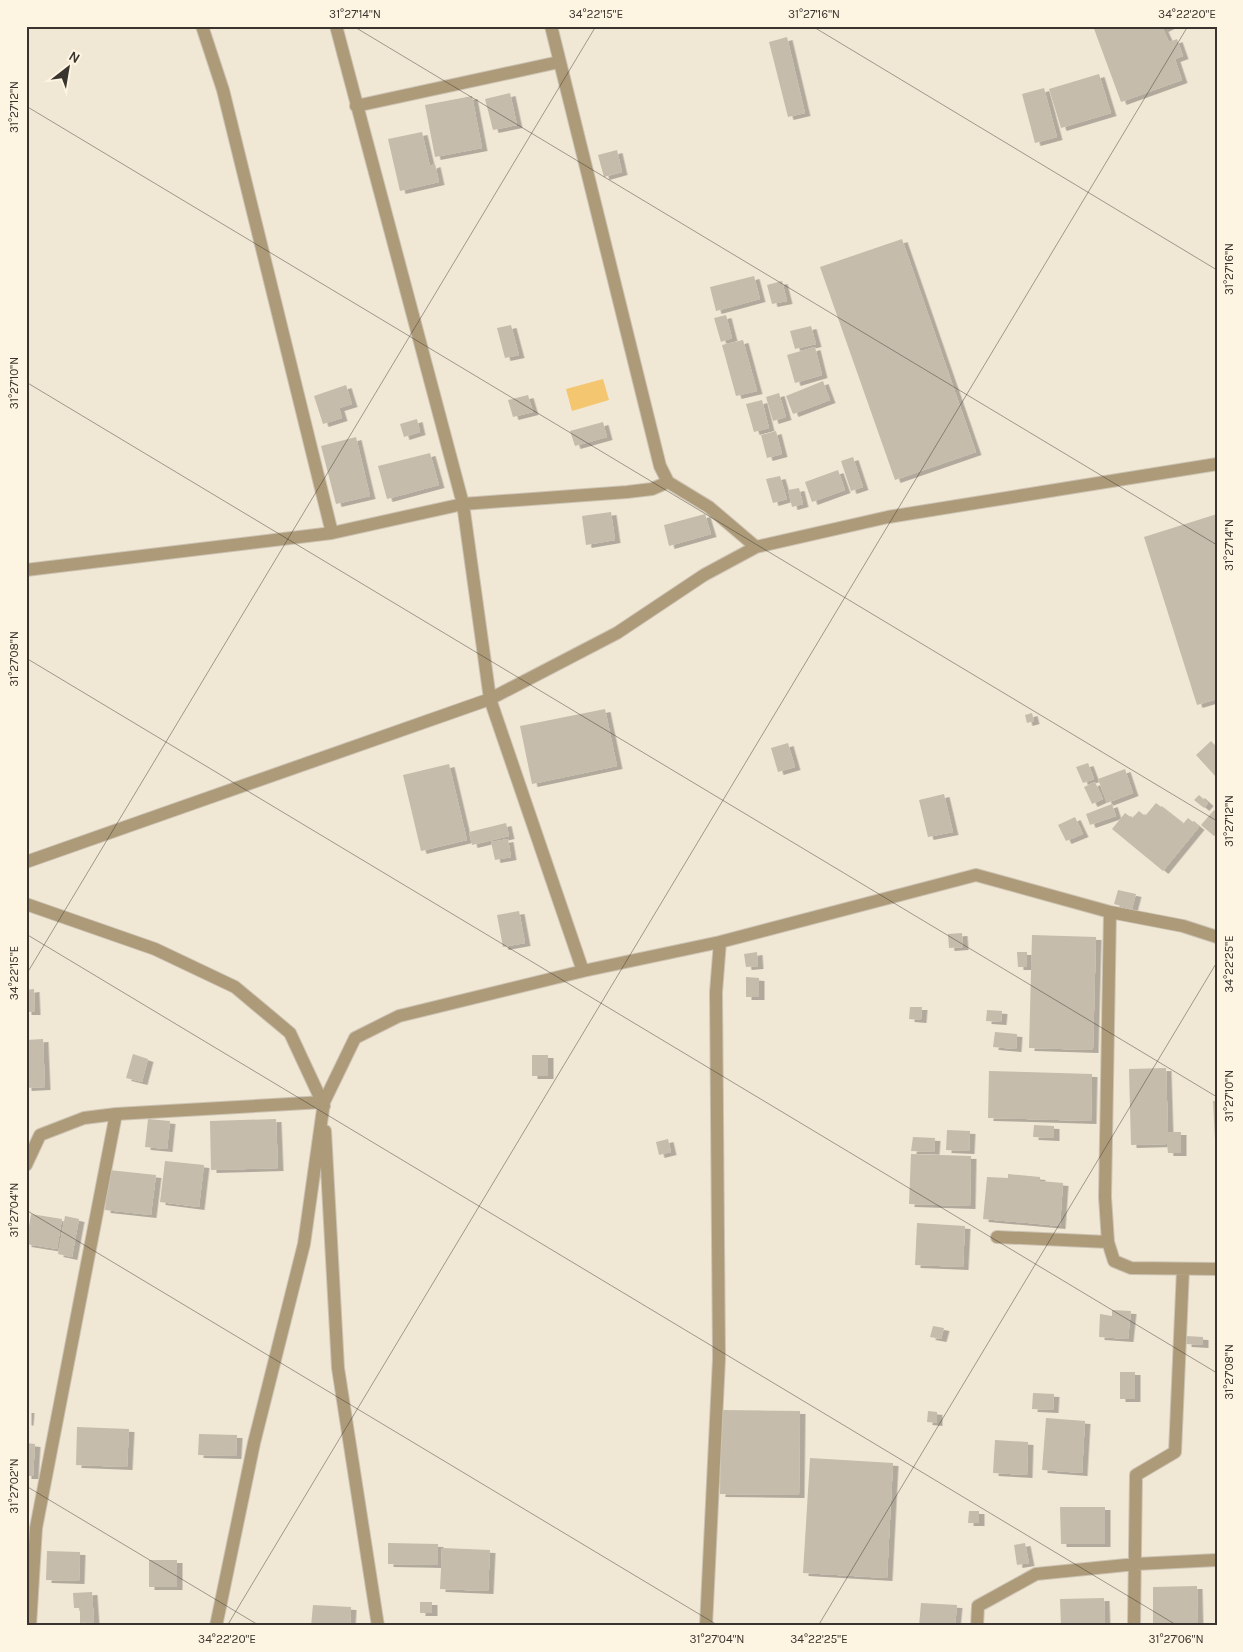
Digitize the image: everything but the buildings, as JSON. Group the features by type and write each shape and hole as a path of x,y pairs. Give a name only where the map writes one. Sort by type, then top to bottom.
{"street":[{"path":"202,26 232,127 332,533"},
{"path":"336,26 463,504 490,699 583,971"},
{"path":"551,26 658,456 668,482 709,507 756,547"},
{"path":"356,106 559,62"},
{"path":"26,862 490,699 617,633 704,576 756,547 888,517 1217,464"},
{"path":"26,570 332,533 463,504 635,491 652,489 668,482"},
{"path":"216,1626 254,1443 304,1244 324,1102 355,1038 399,1016 583,971 720,942 976,875 1110,912 1183,926 1217,937"},
{"path":"26,904 155,949 235,987 290,1034 324,1102 338,1368 378,1626"},
{"path":"1110,912 1105,1196 1108,1242 1114,1261 1131,1268 1217,1269"},
{"path":"706,1626 719,1359 716,992 720,942"},
{"path":"26,1165 40,1135 84,1118 116,1114 324,1102"},
{"path":"30,1626 36,1528 116,1114"},
{"path":"997,1237 1108,1242"},
{"path":"1134,1626 1136,1475 1175,1452 1183,1269"},
{"path":"977,1626 978,1606 1036,1574 1136,1564 1217,1560"}],"shaded area":[{"path":"603,379 609,400 572,411 566,389"}]}
